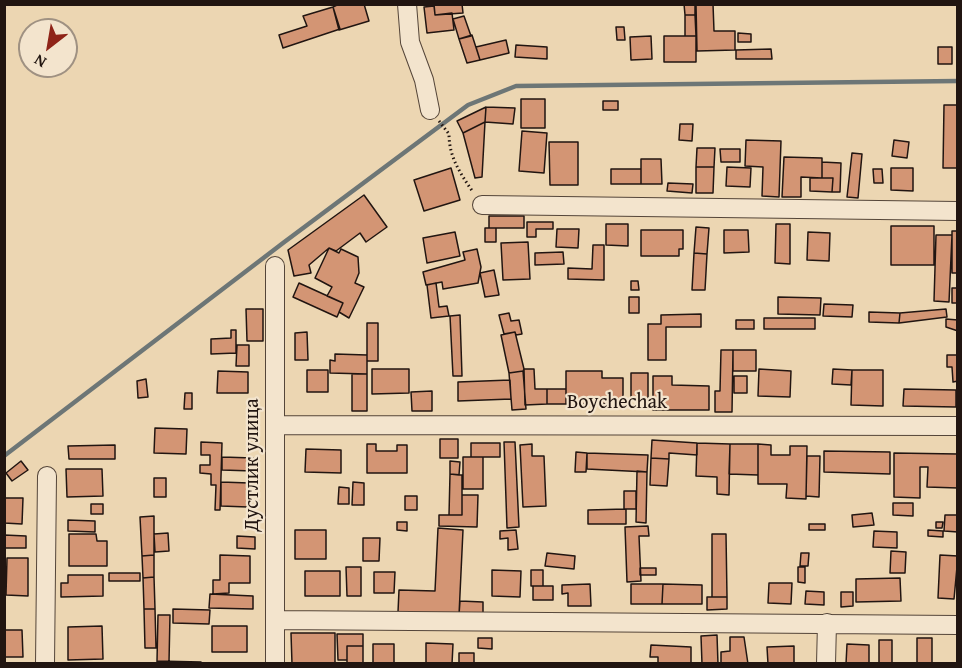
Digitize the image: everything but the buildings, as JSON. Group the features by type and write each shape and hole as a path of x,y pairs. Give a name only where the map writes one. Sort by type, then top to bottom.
{"street":[{"path":"407,4 410,42 423,80 430,111"},
{"path":"482,205 957,211"},
{"name":"Дустлик улица","path":"275,266 275,663"},
{"name":"Boychechak","path":"276,425 957,426"},
{"path":"45,663 47,476"},
{"path":"275,620 957,625"},
{"path":"826,663 827,623"}],"path":[{"path":"449,134 449,148 456,166 482,205"}],"waterway":[{"path":"4,456 468,105 516,86 958,81"}]}
